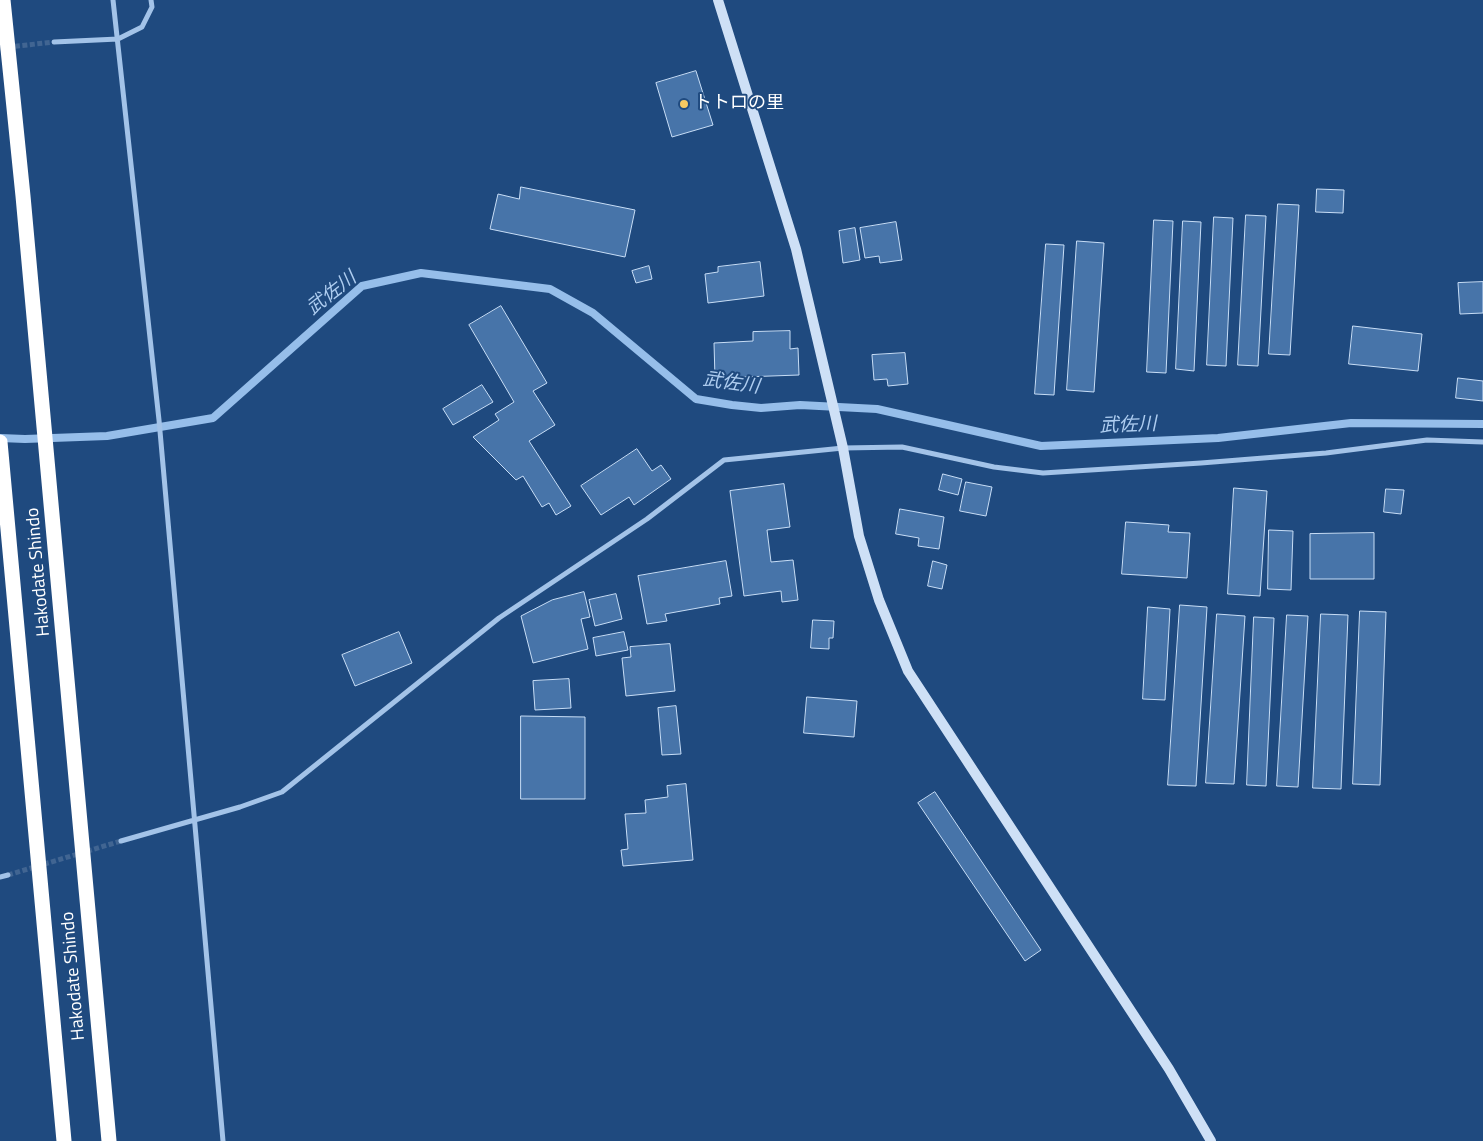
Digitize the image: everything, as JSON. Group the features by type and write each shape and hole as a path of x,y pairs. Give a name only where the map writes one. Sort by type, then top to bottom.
{"highway":[{"name":"Hakodate Shindo","path":"3,0 51,493 109,1141"},
{"name":"Hakodate Shindo","path":"0,442 64,1141"}],"street":[{"path":"113,0 158,420 223,1141"},
{"path":"54,42 118,39 142,27 152,7 151,0"},
{"path":"718,0 796,249 839,429 859,536 879,600 908,671 1169,1069 1211,1141"},
{"path":"121,841 240,807 282,792 499,618 647,519 724,460 843,448 902,447 994,467 1043,473 1326,453 1426,440 1483,442"},
{"path":"0,877 8,875"}],"building":[{"name":"トトロの里","path":"696,71 713,125 672,137 656,83"},
{"path":"521,187 635,210 625,257 490,229 498,194 519,199"},
{"path":"1317,189 1344,190 1343,213 1316,212"},
{"path":"1278,204 1299,205 1290,355 1269,354"},
{"path":"1246,215 1266,216 1258,366 1238,365"},
{"path":"1214,217 1233,218 1226,366 1207,365"},
{"path":"1154,220 1173,221 1166,373 1147,372"},
{"path":"1183,221 1201,222 1194,371 1176,369"},
{"path":"896,222 902,260 880,263 879,256 865,258 860,228"},
{"path":"855,228 860,260 843,263 839,231"},
{"path":"1077,241 1104,243 1094,392 1067,390"},
{"path":"1046,244 1064,245 1054,395 1035,394"},
{"path":"760,262 764,296 708,303 705,274 718,272 718,267"},
{"path":"649,266 652,279 636,283 632,271"},
{"path":"1483,282 1483,313 1460,314 1458,283"},
{"path":"501,306 547,383 533,391 555,425 529,441 571,506 556,515 549,503 542,507 523,476 516,480 473,437 499,420 495,414 514,402 469,325"},
{"path":"1353,326 1422,334 1418,371 1349,364"},
{"path":"790,331 790,349 798,348 799,375 715,378 714,343 753,341 753,332"},
{"path":"905,353 908,384 888,386 887,379 874,380 872,355"},
{"path":"1458,378 1483,381 1483,401 1456,398"},
{"path":"482,385 493,402 453,425 443,409"},
{"path":"637,449 652,471 661,465 671,479 634,505 629,497 601,515 581,486"},
{"path":"943,474 962,479 958,495 939,490"},
{"path":"966,482 992,487 986,516 960,511"},
{"path":"784,484 790,527 767,530 771,562 793,560 798,600 782,602 781,591 744,596 730,491"},
{"path":"1234,488 1267,491 1260,596 1228,594"},
{"path":"1386,489 1404,490 1401,514 1384,512"},
{"path":"900,509 944,517 939,549 918,546 919,538 896,534"},
{"path":"1126,522 1169,525 1168,532 1190,533 1187,578 1122,574"},
{"path":"1269,530 1293,531 1291,590 1268,589"},
{"path":"1374,533 1374,579 1310,579 1310,534"},
{"path":"726,561 732,596 719,598 720,604 665,614 667,621 647,624 638,576"},
{"path":"933,561 947,565 942,589 928,586"},
{"path":"584,592 590,617 581,619 588,649 533,663 521,616 552,600"},
{"path":"616,594 622,619 595,626 589,600"},
{"path":"1180,605 1207,607 1196,786 1168,785"},
{"path":"1148,607 1170,609 1165,700 1143,699"},
{"path":"1360,611 1386,612 1380,785 1353,784"},
{"path":"1217,614 1245,616 1234,784 1206,783"},
{"path":"1321,614 1348,615 1341,789 1313,788"},
{"path":"1287,615 1308,616 1298,787 1277,786"},
{"path":"1254,617 1274,618 1266,786 1247,785"},
{"path":"813,620 834,621 833,638 829,638 829,649 811,648"},
{"path":"399,632 412,663 355,686 342,655"},
{"path":"624,632 628,650 596,656 593,638"},
{"path":"670,644 675,691 626,696 622,658 631,657 630,647"},
{"path":"569,679 571,708 535,710 533,681"},
{"path":"807,697 857,701 854,737 804,733"},
{"path":"676,706 681,754 662,755 658,708"},
{"path":"521,716 585,717 585,799 521,799"},
{"path":"686,784 693,860 623,866 621,850 628,849 625,814 646,813 645,800 668,797 667,786"},
{"path":"935,792 1041,950 1025,961 918,803"}],"waterway":[{"name":"武佐川","path":"0,438 107,436 213,418 362,286 421,273 550,289 593,313 696,399 732,405 761,408 800,405 877,409 1041,446 1218,438 1351,423 1483,424"}],"tunnel":[{"path":"0,48 54,42"},
{"path":"8,875 121,841"}],"place":[{"name":"トトロの里","path":"684,104"}]}
